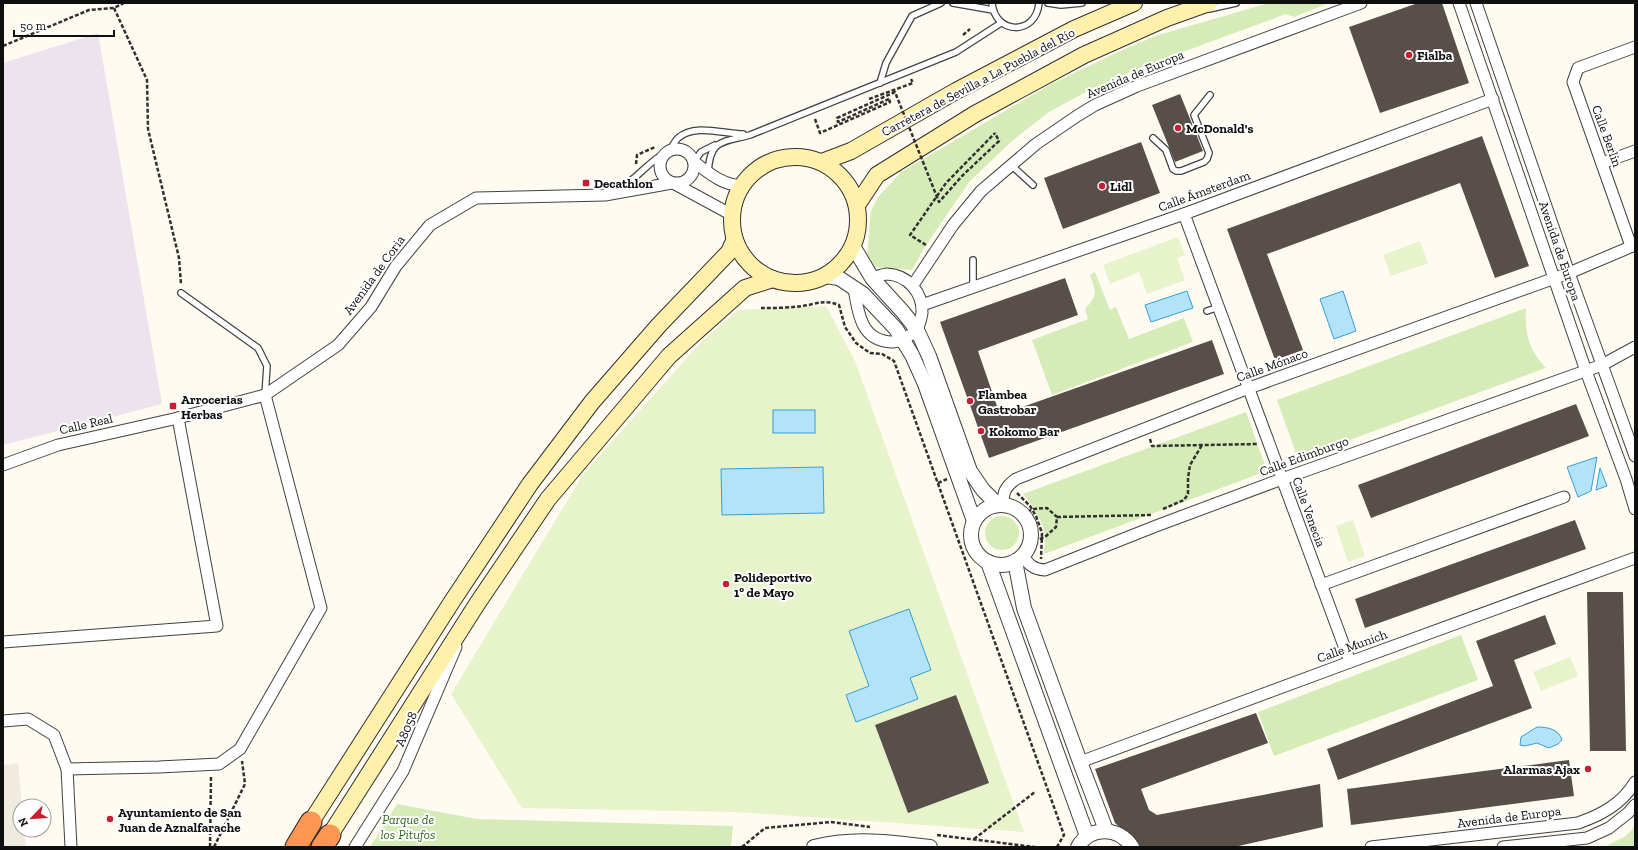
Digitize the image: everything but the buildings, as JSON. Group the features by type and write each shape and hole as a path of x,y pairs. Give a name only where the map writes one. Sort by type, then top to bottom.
{"highway":[{"path":"296,847 311,822"}],"main road":[{"name":"Carretera de Sevilla a La Puebla del Río","path":"822,162 851,151 956,91 1074,29 1134,3"},
{"path":"857,205 877,175 975,114 1084,55 1167,18 1209,3"},
{"path":"786,157 805,157 822,162 838,173 850,187 857,205 858,226 853,246 841,263 825,276 806,282 787,282 773,279 755,268 744,257 734,241 732,215 735,200 742,186 753,172 769,162 786,157"},
{"path":"311,822 453,600 530,484 592,402 659,325 729,252 734,241"},
{"path":"326,841 470,615 548,500 669,356 745,288 773,279"}],"street":[{"name":"Avenida de Europa","path":"913,285 953,225 981,191 1036,144 1077,116 1116,95 1361,3"},
{"name":"Avenida de Europa","path":"1459,3 1586,371 1626,479 1635,509"},
{"name":"Avenida de Europa","path":"1476,3 1569,273 1634,452"},
{"name":"Calle Berlín","path":"1633,245 1573,82 1578,68 1635,47"},
{"name":"Calle Ámsterdam","path":"922,305 1184,214 1493,99"},
{"path":"732,215 665,179 661,173 660,165 662,158 668,152 676,149 684,151 690,155 694,162 718,180 730,185 742,186"},
{"path":"1602,163 1635,151"},
{"path":"674,183 683,182 690,178 694,170 694,162"},
{"name":"Avenida de Coria","path":"178,418 265,395 338,345 371,307 396,266 430,225 476,198 605,195 674,183"},
{"name":"Calle Venecia","path":"1184,214 1350,662"},
{"name":"Calle Mónaco","path":"1001,505 1007,486 1016,479 1249,388 1569,273 1633,245"},
{"path":"853,246 872,278 904,312 917,330 929,356 970,471 983,490 1001,505"},
{"path":"854,288 857,309 862,324 868,333 883,342 896,342 917,330 921,320 922,305 919,294 913,285 901,277 887,274 872,278"},
{"path":"825,276 839,278 863,294 896,329 912,355 925,384 974,521"},
{"name":"Calle Edimburgo","path":"1022,553 1030,565 1035,569 1045,570 1282,478 1602,365 1635,347"},
{"path":"67,769 219,764 240,749 321,608 265,395"},
{"path":"3,642 217,626 178,418"},
{"name":"Calle Real","path":"3,465 58,445 178,418"},
{"path":"1321,585 1564,498"},
{"path":"1022,553 1002,564 988,562 980,556 972,544 971,530 974,521 983,510 990,506 1001,505 1027,512 1027,521 1030,530 1022,553 1024,608 1106,830"},
{"name":"Calle Munich","path":"1080,762 1635,558"},
{"path":"988,562 1087,836"},
{"name":"A8058","path":"355,847 404,771 470,615"},
{"path":"3,721 28,719 54,735 67,769 71,847"},
{"name":"Avenida de Europa","path":"1371,847 1578,823 1610,809 1623,797 1635,782"},
{"path":"1503,847 1587,838 1609,828 1628,813 1635,805"},
{"path":"1078,847 1087,836 1106,830 1121,835 1132,847"},
{"path":"814,847 856,841 930,847"}],"lane":[{"path":"880,83 886,63 912,16 941,3"},
{"path":"953,3 993,10"},
{"path":"992,3 996,17 1001,23 1016,28 1028,24 1034,18 1038,11 1039,3"},
{"path":"1048,3 1061,5 1082,3"},
{"path":"1167,18 1236,3"},
{"path":"694,162 701,152 721,143 750,135 956,52 1001,23"},
{"path":"1153,138 1166,150 1173,169 1176,171 1180,171 1204,162 1209,153 1194,115 1210,95"},
{"name":"Avenida de Coria","path":"605,195 623,187 658,157 668,152 679,137 693,131 705,129 732,134 750,135"},
{"path":"708,173 709,158 712,148 721,143"},
{"path":"1011,164 1033,185"},
{"path":"973,260 973,288"},
{"path":"181,293 258,348 267,366 265,395"},
{"path":"1207,312 1219,307"}],"path":[{"path":"3,46 89,10 114,8 124,3"},
{"path":"114,8 147,80 148,129 179,258 181,293"},
{"path":"814,118 820,133 890,102 889,99 838,122 837,118 895,92 939,202 962,176 999,141 995,133 946,183 910,235 936,251"},
{"path":"636,171 637,155 662,144 668,152"},
{"path":"760,308 802,306 830,301 839,305 846,327 856,343 870,353 882,354 894,361 1064,835 1057,847"},
{"path":"1146,427 1152,446 1258,444 1268,441"},
{"path":"1027,512 1047,508 1057,517 1152,514 1184,500 1188,494 1190,465 1202,445"},
{"path":"1016,479 1018,486 1016,492 1027,512 1042,532 1041,558 1042,563 1046,563 1049,568"},
{"path":"1152,514 1156,526"},
{"path":"1022,553 1056,527 1057,517"},
{"path":"214,847 245,784 240,749"},
{"path":"210,847 211,765"},
{"path":"974,840 1035,792"}],"shaded area":[{"path":"98,33 162,404 3,445 3,63"},
{"path":"18,763 21,798 12,798 12,838 25,838 26,847 3,847 3,765"}],"green space":[{"path":"1269,3 1329,3 1294,17 1286,14 1139,68 1090,90 1049,112 1012,141 970,181 926,245 912,270 874,267 867,256 871,211 878,197 901,172 1051,84 1122,50 1158,35"},
{"path":"1178,237 1185,255 1177,258 1185,280 1147,294 1139,272 1110,284 1103,265"},
{"path":"1420,241 1428,263 1391,276 1383,255"},
{"path":"1095,272 1110,310 1116,307 1129,339 1184,318 1193,342 1052,395 1032,340 1088,319 1085,309 1094,297 1095,293 1090,275"},
{"name":"Polideportivo 1º de Mayo","path":"826,306 855,361 1024,832 736,812 522,808 451,694 584,473 701,342 738,310"},
{"path":"1526,308 1526,326 1531,348 1546,368 1298,459 1277,400"},
{"path":"1246,412 1267,471 1044,554 1045,539 1043,527 1034,509 1023,494"},
{"path":"1002,516 1008,517 1014,521 1018,527 1018,539 1014,545 1008,549 1002,550 996,549 990,545 986,539 985,533 986,527 990,521 996,517"},
{"path":"1353,520 1365,556 1348,562 1336,526"},
{"path":"1461,635 1478,680 1274,756 1258,712"},
{"path":"1570,657 1578,676 1541,691 1533,672"},
{"name":"Parque de los Pitufos","path":"397,804 477,819 733,826 731,847 370,847"},
{"path":"1635,826 1635,847 1604,847 1626,836"}],"water":[{"path":"1187,291 1193,308 1151,322 1145,305"},
{"path":"1343,291 1356,331 1334,339 1320,299"},
{"path":"773,410 815,410 815,433 773,433"},
{"path":"1597,457 1591,491 1578,497 1567,467"},
{"path":"823,467 824,513 722,515 721,469"},
{"path":"1600,468 1607,486 1596,490"},
{"path":"909,609 931,670 910,678 918,699 856,722 846,695 869,686 849,631"},
{"path":"1537,727 1552,729 1558,733 1562,740 1558,744 1549,748 1537,743 1525,746 1520,745 1521,737"}],"place":[{"name":"Fialba","path":"1409,55"},
{"name":"McDonald's","path":"1178,128"},
{"name":"Decathlon","path":"586,183"},
{"name":"Lidl","path":"1102,186"},
{"name":"Flambea Gastrobar","path":"970,401"},
{"name":"Arrocerias Herbas","path":"173,406"},
{"name":"Kokomo Bar","path":"981,431"},
{"name":"Polideportivo 1º de Mayo","path":"726,584"},
{"name":"Alarmas Ajax","path":"1588,769"},
{"name":"Ayuntamiento de San Juan de Aznalfarache","path":"110,819"}]}
